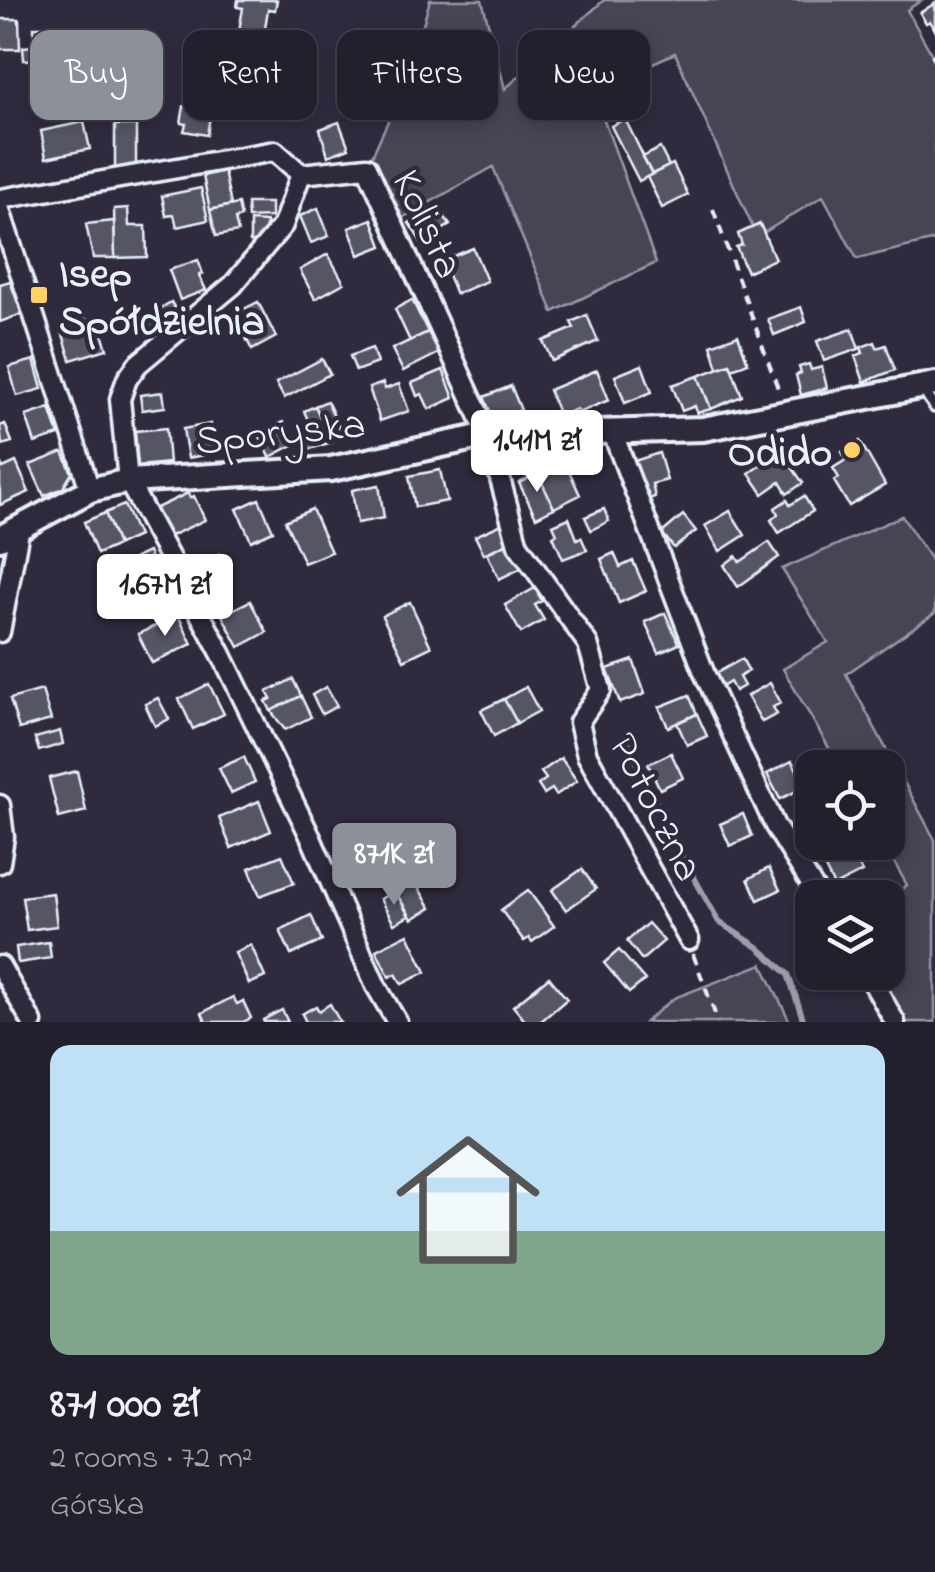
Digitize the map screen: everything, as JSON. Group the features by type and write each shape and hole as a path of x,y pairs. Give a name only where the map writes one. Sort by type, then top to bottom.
{"street":[{"path":"0,199 275,151 302,174 283,225 233,285 138,364 127,379 120,399 128,482 221,654 396,1022"},
{"name":"Kolista","path":"302,174 367,167 488,434"},
{"path":"0,210 90,490"},
{"name":"Sporyska","path":"10,532 90,490 128,482 331,470 488,434 703,428 928,385"},
{"path":"612,431 704,675 775,826 809,880"},
{"name":"Potoczna","path":"488,434 518,544 588,644 601,690 579,722 587,756 688,940"},
{"path":"0,632 10,532"},
{"path":"0,805 4,836 0,863"},
{"path":"0,966 32,1022"},
{"path":"877,990 896,1022"}],"lane":[{"path":"928,385 935,406"}],"path":[{"path":"713,209 787,412"},
{"path":"688,940 718,1022"}],"shaded area":[{"path":"430,0 482,0 490,30 422,30"},
{"path":"604,0 922,0 907,10 935,60 935,240 857,259 823,196 757,237 675,53 650,64 650,30 571,30"},
{"path":"498,62 505,89 518,77 518,120 604,120 656,263 553,312 493,167 393,223 367,167 388,120 498,120"},
{"path":"902,516 935,566 935,613 846,674 887,750 830,750 783,669 828,642 782,569"},
{"path":"905,784 935,840 935,1022 895,1022 877,990 905,990 904,880 893,860 905,860"},
{"path":"762,964 790,1022 645,1022 674,998"}],"building":[{"path":"238,0 277,0 275,10 268,9 265,30 239,30 243,8 237,7"},
{"path":"935,3 935,30 920,13"},
{"path":"0,19 19,19 20,49 0,49"},
{"path":"30,46 30,60 24,60 23,47"},
{"path":"183,112 183,120 210,120 207,135 184,131 186,124 181,123"},
{"path":"625,120 652,174 639,181 611,126"},
{"path":"84,122 90,149 46,158 41,131"},
{"path":"339,122 349,148 328,156 320,129"},
{"path":"115,125 136,125 136,170 115,170"},
{"path":"660,148 669,166 652,174 643,157"},
{"path":"673,164 688,195 662,208 647,177"},
{"path":"224,171 231,205 210,210 203,176"},
{"path":"201,188 208,220 177,227 174,215 166,216 162,196"},
{"path":"247,203 271,203 271,217 248,218"},
{"path":"238,204 238,232 216,236 210,210"},
{"path":"128,208 129,226 146,226 147,257 115,258 114,209"},
{"path":"318,208 329,236 311,243 300,216"},
{"path":"426,212 433,222 444,216 450,225 425,248 409,223"},
{"path":"372,219 382,246 359,255 349,228"},
{"path":"114,221 115,258 93,258 86,224"},
{"path":"250,221 266,222 266,242 250,242"},
{"path":"760,224 775,259 747,272 736,247 742,245 738,234"},
{"path":"473,248 487,281 456,294 442,261"},
{"path":"328,254 344,283 315,299 300,270"},
{"path":"198,260 206,290 180,300 169,270"},
{"path":"10,281 22,314 0,322 0,284"},
{"path":"412,300 428,332 410,341 395,309"},
{"path":"171,302 183,322 153,341 141,320"},
{"path":"258,302 276,337 252,350 237,320 245,316 242,310"},
{"path":"801,307 806,322 774,335 768,319"},
{"path":"587,315 598,341 552,361 543,341 574,328 571,322"},
{"path":"84,317 85,321 97,317 107,349 71,360 61,328"},
{"path":"852,329 859,349 824,361 817,341"},
{"path":"428,332 439,353 403,371 392,349"},
{"path":"738,335 748,363 732,369 730,364 718,368 711,345"},
{"path":"875,342 877,348 886,345 895,370 864,382 855,356 863,353 861,347"},
{"path":"372,348 377,363 356,371 350,356"},
{"path":"322,359 330,374 284,398 276,383"},
{"path":"34,360 42,389 17,396 9,367"},
{"path":"730,364 742,396 711,409 698,376"},
{"path":"809,364 811,370 822,367 827,388 801,395 796,375 801,373 799,367"},
{"path":"642,365 652,392 625,403 615,376"},
{"path":"443,370 454,398 429,409 412,383"},
{"path":"597,370 609,400 559,416 549,390"},
{"path":"698,376 711,409 697,413 695,406 682,411 672,385"},
{"path":"383,383 385,389 399,384 409,411 380,421 369,388"},
{"path":"511,386 521,410 494,421 484,397"},
{"path":"163,392 165,407 142,410 140,395"},
{"path":"327,401 342,433 330,439 315,406"},
{"path":"315,406 332,442 310,449 299,426 309,422 304,411"},
{"path":"50,408 59,435 35,443 26,416"},
{"path":"284,422 295,444 270,457 259,434"},
{"path":"5,424 12,442 2,445 0,426"},
{"path":"210,424 215,453 188,458 183,429"},
{"path":"166,428 169,463 138,466 135,431"},
{"path":"860,441 885,485 849,506 834,481 839,478 833,468 846,460 842,452"},
{"path":"781,451 803,483 787,494 780,482 763,494 749,473"},
{"path":"63,452 72,473 63,488 44,496 30,465"},
{"path":"659,453 667,480 652,484 655,497 643,501 631,462"},
{"path":"0,462 3,468 16,462 29,492 0,505"},
{"path":"566,464 580,495 554,508 539,477"},
{"path":"440,470 447,501 415,507 409,476"},
{"path":"538,474 554,508 536,517 519,483"},
{"path":"379,485 384,518 357,523 352,490"},
{"path":"188,493 190,498 194,496 205,520 166,538 152,510"},
{"path":"804,496 813,511 779,533 771,520 778,514 775,508"},
{"path":"259,499 273,531 251,541 237,509"},
{"path":"124,505 138,536 118,545 105,513"},
{"path":"312,509 331,552 304,563 285,521"},
{"path":"604,509 609,521 591,530 585,517"},
{"path":"730,511 745,535 720,551 705,526"},
{"path":"105,513 118,545 97,554 84,522"},
{"path":"683,515 696,531 674,548 662,533"},
{"path":"569,518 577,539 581,537 587,550 563,559 553,536 557,534 553,525"},
{"path":"502,524 510,542 484,554 475,536"},
{"path":"510,542 522,568 499,579 487,553"},
{"path":"769,542 779,557 738,587 724,565 736,556 740,562"},
{"path":"148,552 162,584 130,598 116,567"},
{"path":"614,553 620,567 633,561 646,591 619,603 601,559"},
{"path":"219,554 231,579 207,590 195,566"},
{"path":"535,588 542,601 535,605 544,620 521,633 505,605"},
{"path":"250,601 267,632 239,647 222,615"},
{"path":"410,602 431,647 404,660 382,616"},
{"path":"665,613 679,644 659,653 645,622"},
{"path":"178,615 192,644 152,663 138,634"},
{"path":"742,659 749,671 739,677 744,686 735,691 730,682 722,687 715,674"},
{"path":"633,660 645,694 620,703 607,669"},
{"path":"293,679 301,696 271,711 267,692"},
{"path":"770,683 781,703 773,707 777,714 762,722 747,696"},
{"path":"209,684 224,714 193,729 179,699"},
{"path":"326,687 337,706 322,714 312,695"},
{"path":"526,687 539,711 517,723 504,699"},
{"path":"42,690 51,720 19,729 10,699"},
{"path":"689,695 697,714 668,727 659,707"},
{"path":"301,696 311,717 285,730 271,711"},
{"path":"158,698 169,719 155,726 145,704"},
{"path":"504,699 517,723 494,736 481,710"},
{"path":"697,714 707,736 687,745 677,723"},
{"path":"60,731 63,744 39,751 35,738"},
{"path":"671,753 683,778 660,789 648,764"},
{"path":"244,757 255,782 231,793 219,768"},
{"path":"561,758 577,781 556,795 552,789 544,794 538,785 546,779 541,772"},
{"path":"792,761 795,792 780,799 767,774"},
{"path":"77,771 86,811 59,818 49,778"},
{"path":"259,801 271,831 231,848 219,818"},
{"path":"743,814 752,836 730,846 720,824"},
{"path":"369,849 380,875 356,885 345,859"},
{"path":"282,855 294,883 260,896 249,868"},
{"path":"821,860 856,860 862,872 846,880 831,880"},
{"path":"769,868 780,890 758,900 748,879"},
{"path":"582,869 596,889 566,910 552,890"},
{"path":"410,874 431,908 412,919 392,886"},
{"path":"528,890 554,926 532,942 529,938 524,941 501,910"},
{"path":"395,891 409,916 394,924 380,899"},
{"path":"53,893 57,926 27,930 22,897"},
{"path":"311,915 322,941 291,955 280,930"},
{"path":"648,923 664,941 642,960 627,941"},
{"path":"408,934 426,972 402,984 396,974 389,977 376,950"},
{"path":"49,942 51,958 18,963 16,947"},
{"path":"251,945 265,977 249,984 235,953"},
{"path":"619,950 645,980 629,993 604,963"},
{"path":"549,977 567,999 540,1022 526,1022 513,1006"},
{"path":"233,997 237,1004 243,1001 251,1018 243,1022 206,1022 202,1013"},
{"path":"330,1004 340,1022 306,1022 302,1014"},
{"path":"282,1010 288,1022 264,1022 263,1020"}],"waterway":[{"path":"626,738 673,840 719,922 758,947 788,974 804,1022"}],"place":[{"name":"Isep Spółdzielnia","path":"39,295"},
{"name":"Odido","path":"852,450"}]}
